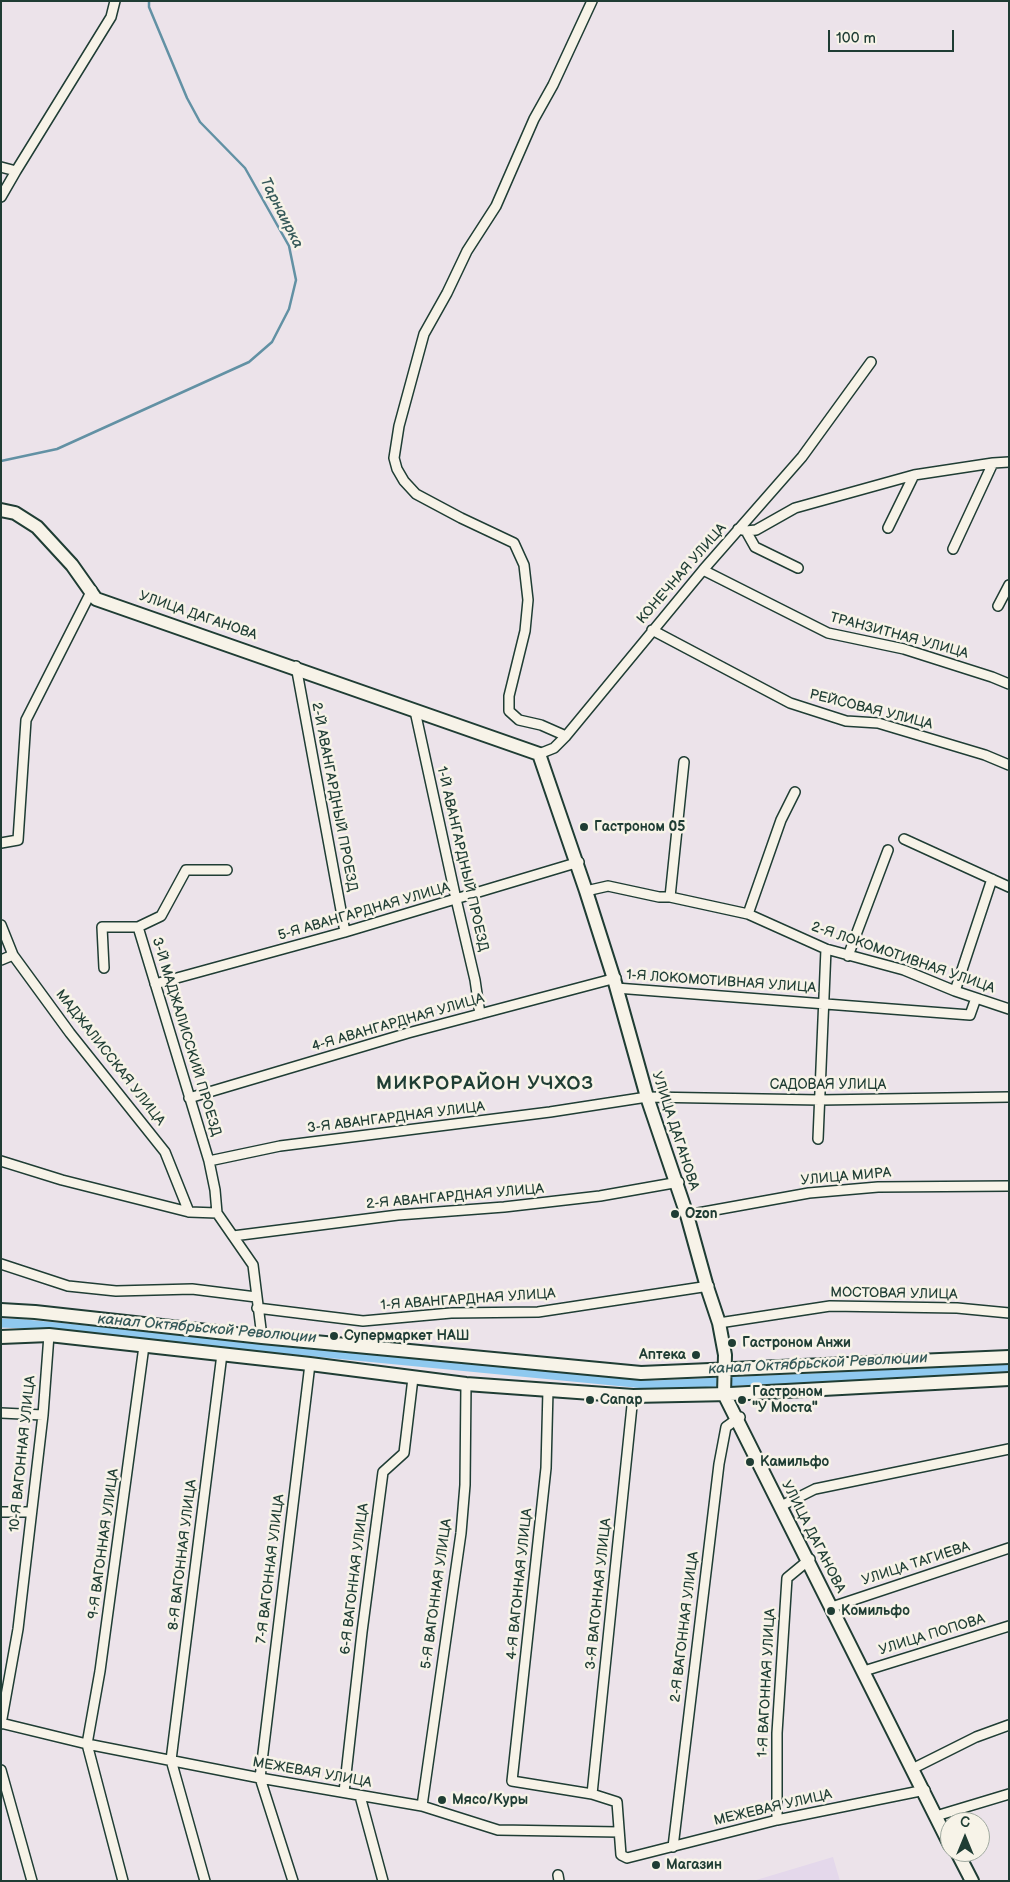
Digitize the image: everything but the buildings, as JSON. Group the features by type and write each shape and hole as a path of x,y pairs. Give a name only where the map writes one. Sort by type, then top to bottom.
{"main road":[{"name":"УЛИЦА ДАГАНОВА","path":"1,509 15,511 39,523 97,596 540,753 587,890 616,983 648,1097 678,1183 708,1286 721,1323 728,1355 726,1369 727,1394 940,1824"},
{"path":"1,1310 641,1373 1009,1357"},
{"path":"1,1337 49,1335 310,1364 466,1384 634,1396 727,1394 1009,1379"},
{"name":"УЛИЦА ДАГАНОВА","path":"936,1816 940,1823"},
{"path":"959,1862 967,1881"},
{"path":"961,1862 972,1881"}],"street":[{"path":"1,197 111,17 115,1"},
{"path":"566,736 541,725 519,720 509,711 509,696 525,631 528,600 524,565 514,543 416,494 404,481 397,469 394,458 399,426 424,334 447,293 467,251 496,206 534,119 553,85 592,1"},
{"path":"1,166 16,171"},
{"path":"798,568 755,547 742,530 802,457 871,362"},
{"name":"КОНЕЧНАЯ УЛИЦА","path":"540,753 554,748 566,736 703,570 742,530 756,530 795,508 914,476 1009,462"},
{"path":"953,549 993,463"},
{"path":"888,528 914,476"},
{"name":"ТРАНЗИТНАЯ УЛИЦА","path":"703,570 828,633 904,649 1009,684"},
{"path":"998,606 1009,585"},
{"path":"1,843 18,840 26,720 92,591"},
{"name":"РЕЙСОВАЯ УЛИЦА","path":"652,630 790,703 846,721 878,723 985,755 1009,765"},
{"name":"2-Й АВАНГАРДНЫЙ ПРОЕЗД","path":"296,668 346,932"},
{"name":"1-Й АВАНГАРДНЫЙ ПРОЕЗД","path":"416,709 456,900 475,980 480,1014"},
{"path":"670,897 684,762"},
{"path":"748,914 781,820 795,792"},
{"path":"904,839 1009,887"},
{"path":"848,956 888,850"},
{"name":"5-Я АВАНГАРДНАЯ УЛИЦА","path":"155,984 346,932 578,862"},
{"name":"3-Й МАДЖАЛИССКИЙ ПРОЕЗД","path":"216,1212 215,1190 209,1162 138,926 161,916 186,870 227,870"},
{"path":"956,992 992,880"},
{"name":"2-Я ЛОКОМОТИВНАЯ УЛИЦА","path":"587,890 608,886 748,914 826,949 904,970 956,992 1009,1009"},
{"name":"МАДЖАЛИССКАЯ УЛИЦА","path":"1,925 13,955 70,1033 165,1152 189,1212"},
{"path":"104,968 102,926 138,926"},
{"name":"1-Я ЛОКОМОТИВНАЯ УЛИЦА","path":"818,1139 826,949"},
{"path":"1,960 13,955"},
{"name":"1-Я ЛОКОМОТИВНАЯ УЛИЦА","path":"616,983 970,1015 976,998"},
{"name":"4-Я АВАНГАРДНАЯ УЛИЦА","path":"189,1098 408,1033 480,1014 616,983"},
{"name":"САДОВАЯ УЛИЦА","path":"648,1097 820,1100 1009,1097"},
{"name":"3-Я АВАНГАРДНАЯ УЛИЦА","path":"209,1162 280,1146 550,1112 648,1097"},
{"path":"1,1160 62,1180 189,1212 216,1212 253,1266 262,1336"},
{"name":"2-Я АВАНГАРДНАЯ УЛИЦА","path":"233,1236 398,1215 571,1200 678,1183"},
{"name":"УЛИЦА МИРА","path":"688,1215 809,1193 878,1186 1009,1186"},
{"path":"1,1264 68,1286 116,1291 192,1289 256,1296"},
{"name":"1-Я АВАНГАРДНАЯ УЛИЦА","path":"258,1308 362,1321 451,1313 538,1312 708,1286"},
{"name":"МОСТОВАЯ УЛИЦА","path":"721,1323 830,1306 957,1308 1009,1313"},
{"name":"10-Я ВАГОННАЯ УЛИЦА","path":"1,1723 18,1629 43,1415 49,1335"},
{"name":"9-Я ВАГОННАЯ УЛИЦА","path":"87,1744 100,1671 144,1346"},
{"name":"8-Я ВАГОННАЯ УЛИЦА","path":"171,1760 222,1354"},
{"name":"7-Я ВАГОННАЯ УЛИЦА","path":"260,1778 310,1364"},
{"name":"6-Я ВАГОННАЯ УЛИЦА","path":"344,1792 383,1472 404,1453 413,1378"},
{"name":"5-Я ВАГОННАЯ УЛИЦА","path":"422,1806 461,1533 465,1485 466,1384"},
{"name":"4-Я ВАГОННАЯ УЛИЦА","path":"548,1390 546,1468 512,1781 592,1794"},
{"name":"3-Я ВАГОННАЯ УЛИЦА","path":"592,1794 634,1396"},
{"path":"1,1414 43,1415"},
{"name":"2-Я ВАГОННАЯ УЛИЦА","path":"673,1847 718,1464 726,1427 739,1418"},
{"path":"782,1505 815,1488 1009,1449"},
{"path":"1,1512 31,1512"},
{"name":"УЛИЦА ТАГИЕВА","path":"832,1607 1009,1548"},
{"name":"1-Я ВАГОННАЯ УЛИЦА","path":"777,1820 777,1733 787,1578 810,1560"},
{"name":"УЛИЦА ПОПОВА","path":"865,1670 1009,1626"},
{"name":"МЕЖЕВАЯ УЛИЦА","path":"1,1723 87,1744 260,1778 422,1806 498,1830 619,1832 621,1855 627,1858 777,1820 924,1790"},
{"path":"913,1768 976,1737 1009,1725"},
{"path":"87,1744 123,1881"},
{"path":"171,1760 205,1881"},
{"path":"1,1770 32,1881"},
{"path":"260,1778 293,1881"},
{"path":"592,1794 617,1802 619,1832"},
{"path":"936,1816 1009,1794"},
{"path":"360,1796 383,1881"}],"shaded area":[{"path":"833,1857 840,1881 753,1881"}],"waterway":[{"name":"Тарнаирка","path":"1,461 57,449 249,362 272,342 289,309 296,280 289,246 245,168 200,122 187,98 149,7 149,1"},
{"name":"канал Октябрьской Революции","path":"1,1323 655,1385 1009,1369"}],"place":[{"name":"Гастроном 05","path":"584,827"},
{"name":"Ozon","path":"675,1214"},
{"name":"Супермаркет НАШ","path":"334,1336"},
{"name":"Гастроном Анжи","path":"732,1343"},
{"name":"Аптека","path":"696,1355"},
{"name":"Сапар","path":"590,1400"},
{"name":"Гастроном \"У Моста\"","path":"742,1400"},
{"name":"Камильфо","path":"750,1462"},
{"name":"Комильфо","path":"831,1611"},
{"name":"Мясо/Куры","path":"442,1800"},
{"name":"Магазин","path":"656,1865"}],"district":[{"name":"МИКРОРАЙОН УЧХОЗ","path":"485,1084"}]}
